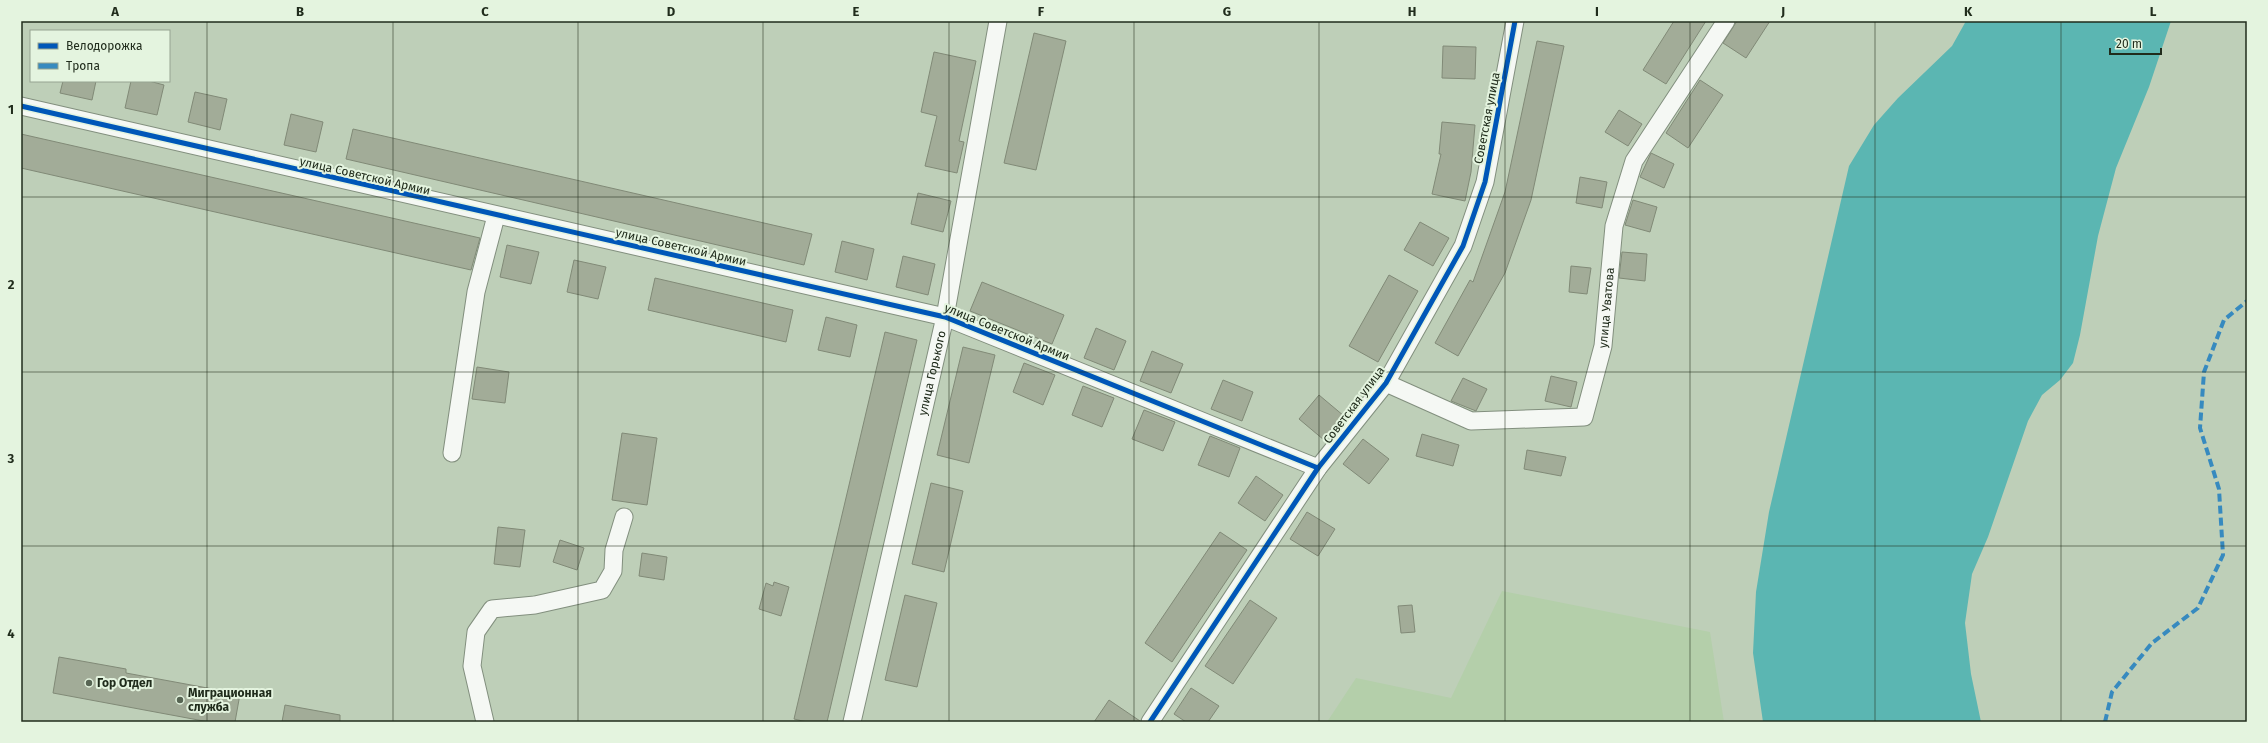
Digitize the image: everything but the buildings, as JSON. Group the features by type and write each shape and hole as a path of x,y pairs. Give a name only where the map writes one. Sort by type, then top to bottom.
{"street":[{"name":"улица Горького","path":"852,722 945,317 998,21"},
{"name":"Советская улица","path":"1150,722 1318,468 1386,383 1463,246 1485,182 1515,21"},
{"name":"улица Уватова","path":"1386,383 1471,421 1584,417 1602,346 1614,226 1634,161 1726,21"},
{"name":"улица Советской Армии","path":"21,106 496,216 945,317 1318,468"},
{"path":"452,453 476,292 496,216"},
{"path":"486,722 472,666 476,632 492,609 535,605 602,590 613,571 614,550 624,517"}],"shaded area":[{"path":"1502,591 1710,632 1724,722 1327,722 1356,678 1451,698"}],"water":[{"path":"1966,21 2171,21 2149,87 2116,168 2098,236 2080,335 2073,363 2060,380 2042,395 2028,421 1988,537 1972,574 1965,623 1971,674 1981,722 1763,722 1753,653 1756,592 1769,512 1849,166 1874,125 1898,98 1952,46"}],"marked path":[{"path":"2105,722 2112,692 2152,643 2198,608 2223,555 2219,489 2200,428 2204,372 2224,320 2247,301"}],"cycle path":[{"path":"1150,722 1318,468 1386,383 1463,246 1485,182 1515,21"},
{"path":"21,106 945,317 1318,468"}],"place":[{"name":"Гор Отдел","path":"89,683"},
{"name":"Миграционная служба","path":"180,700"}]}
